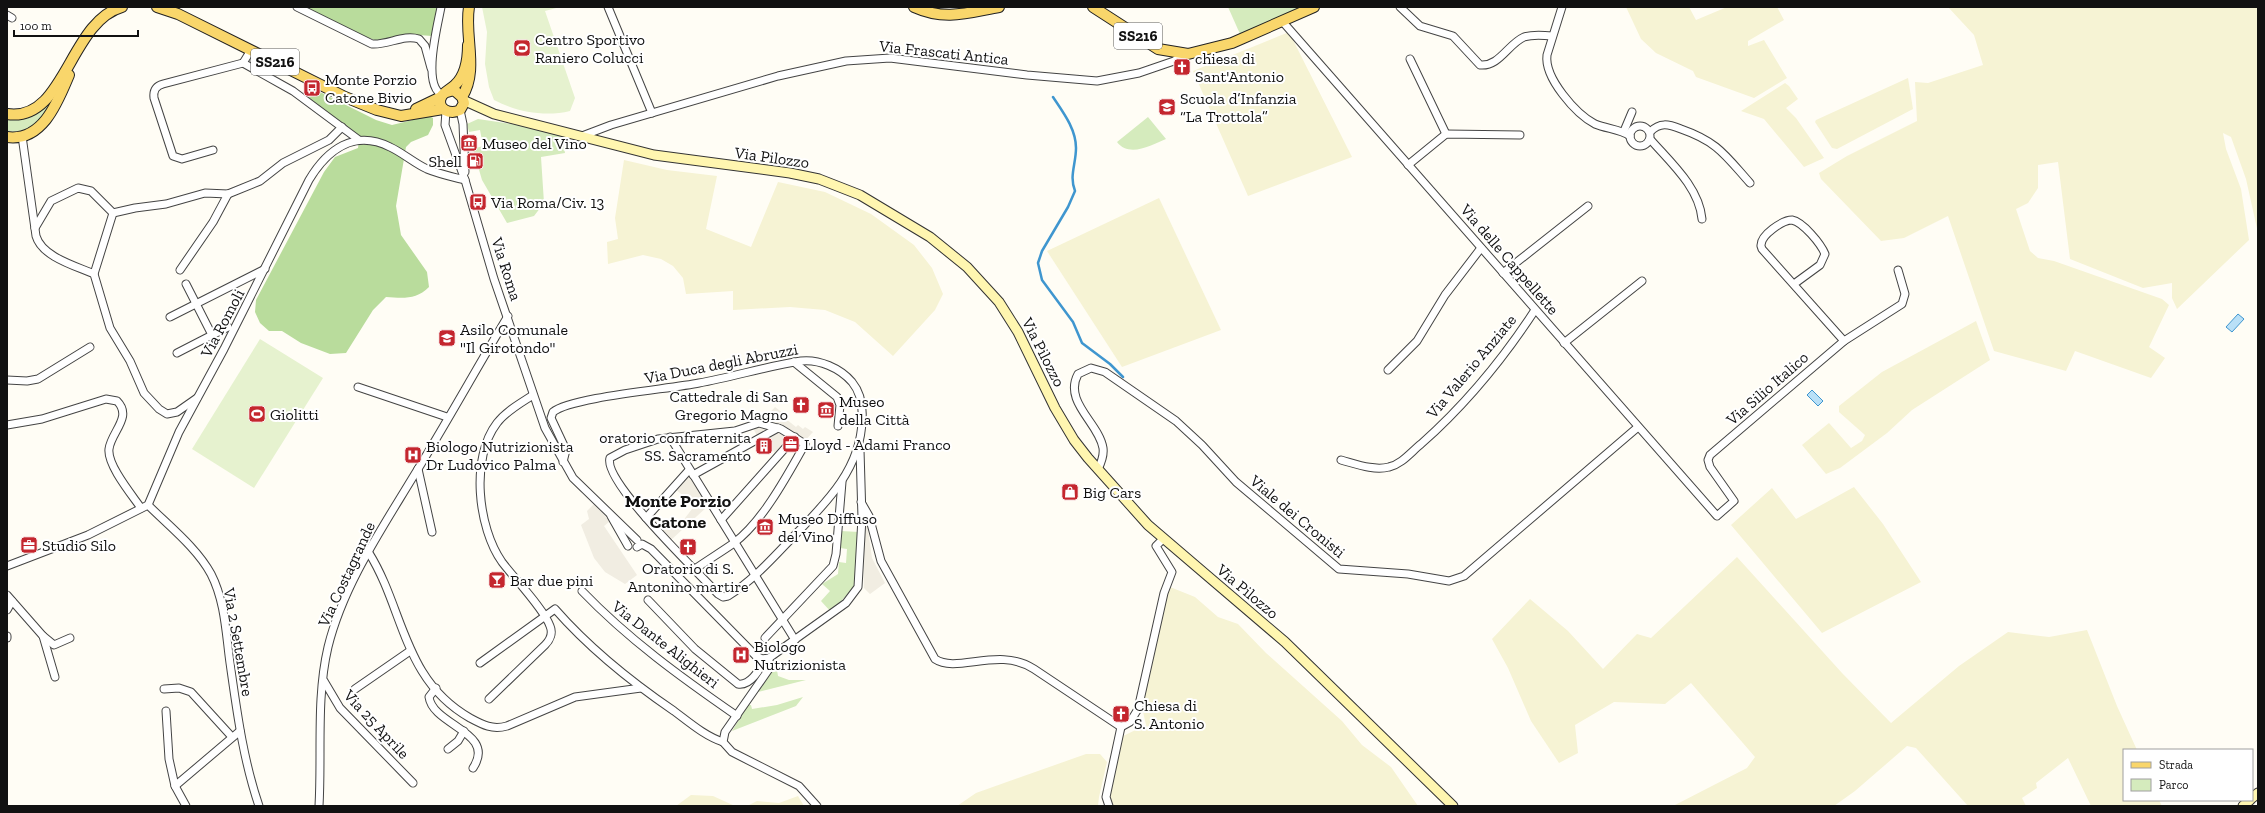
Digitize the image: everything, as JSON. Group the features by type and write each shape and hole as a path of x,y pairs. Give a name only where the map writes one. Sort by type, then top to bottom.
{"main road":[{"path":"7,114 28,112 45,100 55,88 82,41 102,16 122,7"},
{"name":"SS216","path":"158,7 178,14 351,100 393,115 409,115 444,110"},
{"path":"468,45 468,55 462,75 455,86 444,95 440,103 444,110 452,113 462,104 468,88 470,76 467,25 469,7"},
{"path":"914,7 932,14 947,16 999,7"},
{"name":"SS216","path":"1093,7 1158,49 1188,54 1232,43 1314,7"},
{"path":"7,137 22,136 42,125 53,110 82,41"},
{"path":"393,115 422,108 454,90 462,104"},
{"name":"Via Pilozzo","path":"462,104 493,114 668,158 790,173 819,179 860,195 922,231 967,267 999,302 1018,332 1070,434 1098,469 1163,539 1285,642 1453,806"}],"street":[{"path":"297,7 369,43 383,44 412,37 422,41 431,66 437,92 444,95"},
{"path":"431,66 441,7"},
{"path":"608,7 652,113"},
{"path":"1400,7 1420,26 1453,36 1480,65 1495,61 1523,38 1536,35 1552,36"},
{"path":"1562,7 1552,36 1546,63 1549,74 1555,83 1586,118 1602,127 1627,134 1632,142 1640,146 1646,144 1656,126 1665,124 1703,137 1718,147 1750,183"},
{"name":"Via delle Cappellette","path":"1282,21 1717,516"},
{"path":"243,64 251,50"},
{"name":"Via Frascati Antica","path":"582,136 652,113 778,76 825,65 858,60 894,59 1091,81 1107,80 1139,73 1174,62 1188,54"},
{"path":"1410,59 1446,134"},
{"path":"213,150 182,159 173,156 154,98 156,88 163,84 243,64 286,86 359,140"},
{"path":"462,104 466,180"},
{"path":"444,110 445,125 466,180"},
{"path":"1627,134 1632,112"},
{"path":"1627,134 1638,126 1645,127 1650,136 1677,169 1696,196 1701,207 1702,219"},
{"path":"113,213 128,209 166,204 208,192 228,194 260,181 283,163 331,138 342,127"},
{"path":"1408,165 1446,134 1520,134"},
{"path":"22,136 38,241 43,249 94,274"},
{"name":"Via Romoli","path":"144,507 176,438 316,170 336,148 347,142 359,140 386,145 427,169 466,180"},
{"name":"Via Roma","path":"466,180 494,279 508,316 545,428 575,481 606,509 637,543"},
{"path":"35,228 51,201 78,188 91,191 113,213"},
{"path":"180,270 212,222 228,194"},
{"path":"1503,273 1588,206"},
{"path":"113,213 94,274 110,328 128,358 138,383 159,409 169,414 177,412 198,397"},
{"path":"1794,284 1822,264 1825,254 1822,248 1800,223 1792,220 1785,222 1764,237 1760,243 1762,249 1844,341 1902,304 1904,294 1898,270"},
{"path":"1388,370 1418,341 1445,295 1481,248"},
{"path":"170,317 265,269"},
{"path":"1564,343 1642,281"},
{"path":"186,284 212,335"},
{"name":"Via Valerio Anziate","path":"1341,460 1382,468 1392,466 1405,458 1440,427 1461,405 1514,342 1535,310"},
{"name":"Via Costagrande","path":"320,806 324,680 327,652 335,626 369,552 447,417 508,316"},
{"path":"177,353 228,327"},
{"name":"Via Silio Italico","path":"1717,516 1734,501 1710,467 1709,457 1844,341"},
{"path":"7,380 30,381 41,378 90,347"},
{"name":"Via Duca degli Abruzzi","path":"563,462 566,450 552,418 553,412 557,409 608,398 700,383 809,360 824,364 841,372 853,383 859,394 862,408 860,445 842,482"},
{"path":"794,362 837,397 840,405 838,426"},
{"name":"Viale dei Cronisti","path":"1098,469 1103,456 1103,447 1080,406 1074,387 1078,374 1091,368 1101,370 1124,384 1181,426 1202,445 1236,482 1305,538 1335,567 1348,571 1402,574 1449,581 1464,576 1638,427"},
{"path":"358,387 447,417"},
{"path":"489,699 547,643 551,631 544,617 496,552 486,530 481,501 482,465 491,432 504,415 533,395"},
{"name":"Via 2 Settembre","path":"7,425 42,419 106,399 117,401 122,408 123,414 120,425 110,444 109,457 144,507 192,549 206,566 214,581 223,617 240,731 259,806"},
{"path":"695,569 735,542 777,492 805,444 778,428 760,423 734,430 670,437 630,448 613,455 609,459 610,466 619,482 646,518 695,569 723,597 730,595 755,576 810,519 842,482"},
{"path":"646,518 673,487 691,472 778,428"},
{"path":"670,437 795,640"},
{"path":"721,520 795,437"},
{"path":"648,600 700,654 738,684 743,685 749,681 767,659 846,603 857,589 862,502 860,445"},
{"path":"418,469 432,532"},
{"path":"765,638 833,566 836,554 842,482"},
{"path":"862,502 870,516 881,561 935,659 947,663 1004,658 1020,661 1034,668 1121,727"},
{"path":"7,566 88,535 144,507"},
{"name":"Via Roma","path":"606,509 628,546 628,540 631,538 637,543"},
{"path":"1109,806 1106,797 1121,727 1130,722 1138,709 1164,593 1172,576 1170,566 1156,546 1163,539"},
{"path":"637,543 651,549 756,656 767,659"},
{"path":"369,552 380,571 410,651 447,702 460,712 486,726 495,728 522,720 560,702 579,696 641,688"},
{"name":"Via Dante Alighieri","path":"582,591 618,626 693,685 737,716"},
{"path":"7,595 43,636 54,645 70,638"},
{"path":"7,610 12,601"},
{"path":"480,663 554,609 589,644 641,688 706,734 723,742 732,752 799,786 810,796 817,806"},
{"path":"43,636 56,677"},
{"path":"355,689 410,651"},
{"path":"723,742 725,732 769,669 767,659"},
{"name":"Via 25 Aprile","path":"324,680 340,708 413,783"},
{"path":"164,689 179,688 190,692 232,737"},
{"path":"436,688 430,695 431,703 446,719 473,739 478,751 478,759 473,768"},
{"path":"166,711 169,759 175,786 186,806"},
{"path":"175,786 240,731"},
{"path":"448,748 458,741 464,731"}],"shaded area":[{"path":"1626,7 1689,7 1696,20 1727,7 1777,7 1784,20 1748,41 1748,46 1764,40 1787,78 1754,98 1696,77 1693,71 1656,53 1641,39"},
{"path":"1948,7 2258,7 2258,233 2246,179 2231,137 2223,133 2226,149 2241,189 2249,240 2177,309 2172,298 2172,283 2143,288 2070,259 2058,162 2038,165 2038,188 2028,203 2016,209 2030,251 2038,258 2054,261 2162,299 2169,305 2149,347 2165,358 2151,378 2075,351 2066,371 1994,351 1948,216 1904,238 1881,241 1821,179 1819,173 1847,156 1917,121 1915,82 1928,83 1983,65 1974,35"},
{"path":"1289,32 1352,157 1248,196 1193,71"},
{"path":"1908,78 1913,109 1837,149 1832,148 1815,122 1816,120"},
{"path":"1785,83 1789,86 1798,99 1786,108 1796,118 1824,158 1804,167 1764,119 1741,111"},
{"path":"624,160 667,170 717,176 706,229 751,247 778,182 825,192 871,214 914,245 932,268 943,294 935,310 893,356 855,322 825,310 790,307 733,310 733,291 686,294 683,278 673,266 661,259 643,255 608,264 607,242 618,239 615,218"},
{"path":"1159,198 1221,330 1122,367 1047,251"},
{"path":"1976,321 1990,360 1912,410 1887,433 1840,468 1826,474 1802,445 1829,423 1851,448 1862,441 1865,435 1839,412 1839,406 1882,372"},
{"path":"775,407 783,413 781,415 796,427 798,425 803,429 805,427 813,432 801,445 793,440 778,457 764,439 760,441 754,430"},
{"path":"689,474 709,505 671,540 649,520 655,514 676,530 695,505 675,489"},
{"path":"1854,487 1883,524 1921,582 1822,633 1731,525 1772,488 1796,519"},
{"path":"594,504 610,521 604,526 637,575 625,584 605,572 594,558 581,525 589,519 587,511"},
{"path":"866,515 872,558 885,583 870,594 864,588 862,518"},
{"path":"1737,557 1842,673 1891,723 1959,666 2008,632 2049,637 2087,630 2117,706 2137,749 2123,749 2123,801 2160,801 2162,806 2091,806 2068,758 2036,783 2037,788 2022,798 2026,806 1968,806 1916,748 1907,746 1855,791 1834,806 1673,806 1747,768 1755,757 1691,683 1665,704 1614,702 1575,725 1578,753 1559,763 1531,721 1508,668 1492,639 1530,599 1568,631 1603,669 1637,634 1651,638"},
{"path":"1170,587 1195,597 1218,617 1238,624 1266,653 1342,721 1362,745 1391,767 1418,806 1110,806 1108,798 1123,736 1146,725 1142,707 1166,596"},
{"path":"1086,754 1100,754 1107,762 1098,806 957,806 976,793"},
{"path":"691,795 713,796 735,806 676,806"},
{"path":"798,796 804,806 747,806 757,801 779,803"}],"green space":[{"path":"304,7 437,7 432,36 405,34 389,39 375,40 360,35"},
{"name":"Centro Sportivo Raniero Colucci","path":"482,7 560,7 545,11 575,98 570,111 551,114 531,112 512,108 494,100 489,87 485,64 487,32"},
{"path":"1228,7 1301,7 1240,34"},
{"path":"59,88 49,111 41,121 22,131 7,131 7,117 11,118"},
{"path":"320,92 376,120 392,125 429,116 433,118 433,125 428,135 411,142 406,147 396,206 401,235 427,272 429,287 414,296 404,298 386,297 373,310 346,353 330,354 301,343 282,331 269,331 260,323 255,312 256,300 324,172 335,157 358,148 359,140 305,99"},
{"path":"1148,117 1166,139 1148,147 1134,150 1122,147 1117,142"},
{"path":"478,119 518,125 562,135 565,153 541,157 544,203 534,216 507,223 482,180 473,149 483,146 480,130 469,132 467,124"},
{"name":"Giolitti","path":"260,339 323,378 254,488 192,449"},
{"path":"841,531 859,532 856,585 831,612 821,601 830,591 822,584 838,574 839,562 846,563 847,549 840,548"},
{"path":"773,670 777,670 778,676 789,680 806,680 758,692"},
{"path":"803,697 796,706 732,731 748,705 751,705 752,709 777,705"}],"water":[{"path":"2238,314 2244,319 2232,332 2226,327"},
{"path":"1812,390 1823,401 1818,406 1807,395"}],"waterway":[{"path":"1053,97 1074,134 1076,154 1073,170 1073,186 1075,191 1068,207 1042,251 1038,263 1042,280 1073,322 1082,343 1110,364 1123,377"}],"place":[{"name":"Centro Sportivo Raniero Colucci","path":"522,48"},
{"name":"chiesa di Sant'Antonio","path":"1182,67"},
{"name":"Monte Porzio Catone Bivio","path":"312,88"},
{"name":"Scuola d’Infanzia “La Trottola”","path":"1167,107"},
{"name":"Museo del Vino","path":"469,143"},
{"name":"Shell","path":"475,161"},
{"name":"Via Roma/Civ. 13","path":"478,202"},
{"name":"Asilo Comunale \"Il Girotondo\"","path":"447,338"},
{"name":"Cattedrale di San Gregorio Magno","path":"801,405"},
{"name":"Museo della Città","path":"826,410"},
{"name":"Giolitti","path":"257,414"},
{"name":"Lloyd - Adami Franco","path":"791,444"},
{"name":"oratorio confraternita SS. Sacramento","path":"764,446"},
{"name":"Biologo Nutrizionista Dr Ludovico Palma","path":"413,455"},
{"name":"Big Cars","path":"1070,492"},
{"name":"Museo Diffuso del Vino","path":"765,527"},
{"name":"Studio Silo","path":"29,545"},
{"name":"Oratorio di S. Antonino martire","path":"688,547"},
{"name":"Bar due pini","path":"497,580"},
{"name":"Biologo Nutrizionista","path":"741,655"},
{"name":"Chiesa di S. Antonio","path":"1121,714"}],"district":[{"name":"Monte Porzio Catone","path":"678,511"}]}
